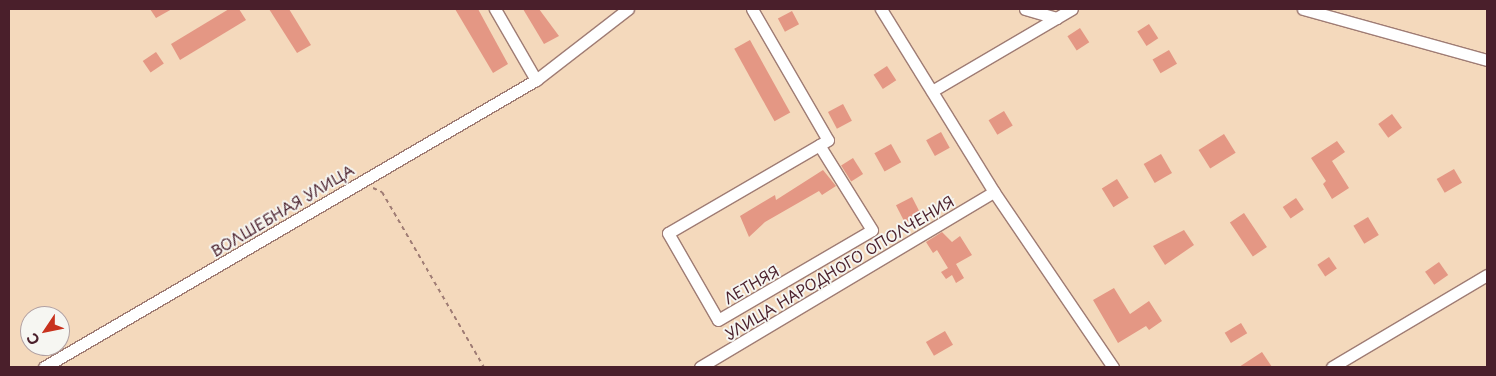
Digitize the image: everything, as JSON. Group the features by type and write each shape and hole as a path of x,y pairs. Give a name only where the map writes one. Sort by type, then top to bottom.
{"street":[{"path":"495,9 536,80"},
{"path":"752,9 828,140 819,145"},
{"path":"881,9 994,192 1113,367"},
{"path":"1026,9 1057,18"},
{"path":"932,92 1072,9"},
{"path":"1303,9 1487,60"},
{"name":"ВОЛШЕБНАЯ УЛИЦА","path":"44,367 536,80 622,10"},
{"name":"ЛЕТНЯЯ","path":"819,145 872,230 718,320 668,233 819,145"},
{"name":"УЛИЦА НАРОДНОГО ОПОЛЧЕНИЯ","path":"700,367 994,192"},
{"path":"1332,367 1487,275"}],"path":[{"path":"359,182 382,192 484,367"}],"building":[{"path":"150,9 172,9 156,18"},
{"path":"229,9 239,9 246,20 180,60 171,44"},
{"path":"269,9 289,9 311,45 297,53"},
{"path":"455,9 478,9 508,64 493,73"},
{"path":"523,9 539,9 559,36 544,44"},
{"path":"792,11 799,24 785,32 778,19"},
{"path":"1149,24 1158,38 1147,46 1137,32"},
{"path":"1080,28 1089,42 1077,50 1067,36"},
{"path":"750,40 790,113 774,121 734,49"},
{"path":"1169,50 1177,64 1161,73 1153,60"},
{"path":"156,52 164,64 151,73 143,61"},
{"path":"887,66 896,80 883,89 874,75"},
{"path":"843,104 852,121 837,129 828,112"},
{"path":"1004,111 1013,126 997,135 989,120"},
{"path":"1392,114 1402,128 1388,138 1378,124"},
{"path":"941,132 950,148 935,156 926,140"},
{"path":"1224,134 1236,153 1210,169 1199,150"},
{"path":"1337,141 1345,152 1332,161 1349,188 1332,199 1323,184 1326,181 1311,158"},
{"path":"891,144 901,162 885,172 874,153"},
{"path":"1161,154 1172,173 1155,183 1144,164"},
{"path":"853,158 863,174 851,182 841,165"},
{"path":"1454,169 1462,183 1445,193 1437,179"},
{"path":"823,170 836,186 822,195 819,191 765,222 749,237 740,216 775,195 776,200"},
{"path":"1117,179 1129,198 1113,207 1102,189"},
{"path":"912,197 921,215 905,223 896,205"},
{"path":"1296,198 1304,210 1291,219 1283,207"},
{"path":"1244,213 1267,247 1253,256 1230,223"},
{"path":"1368,217 1379,235 1364,244 1353,226"},
{"path":"1184,230 1194,245 1165,265 1153,246"},
{"path":"942,232 952,242 960,236 972,255 956,264 964,278 956,283 952,275 946,279 941,272 948,268 937,250 933,253 926,242"},
{"path":"1329,257 1337,269 1325,276 1317,265"},
{"path":"1439,262 1448,275 1434,285 1425,272"},
{"path":"1114,288 1130,314 1149,301 1162,321 1149,330 1146,326 1118,343 1093,300"},
{"path":"1241,323 1247,333 1231,343 1225,333"},
{"path":"945,331 953,345 934,356 926,342"},
{"path":"1262,352 1272,367 1239,367"}]}
